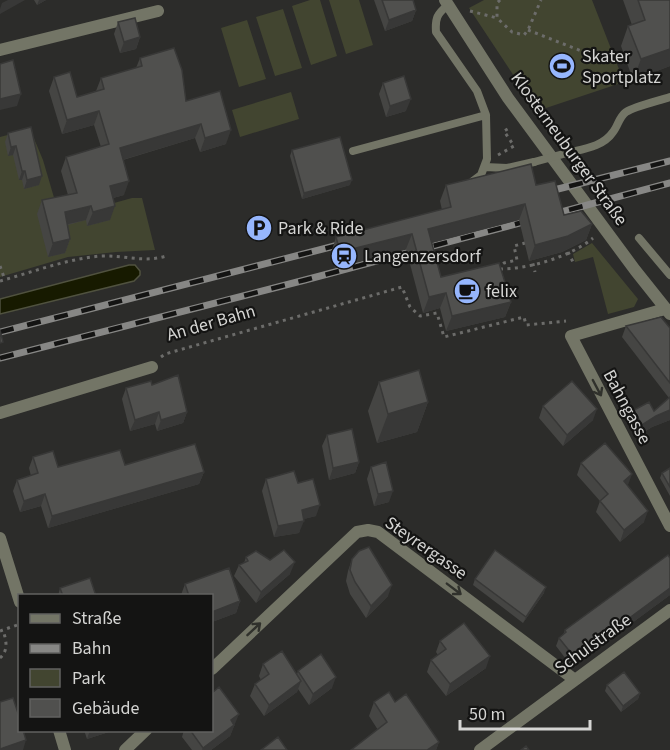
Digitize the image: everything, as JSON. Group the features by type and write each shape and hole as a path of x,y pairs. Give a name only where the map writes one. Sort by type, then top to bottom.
{"street":[{"name":"Klosterneuburger Straße","path":"450,2 508,98 635,270 668,309"},
{"path":"0,50 159,11"},
{"name":"Bahngasse","path":"668,309 571,336 670,525"},
{"path":"0,413 152,367"},
{"name":"Steyrergasse","path":"213,668 357,532 368,530 378,532 575,680"},
{"path":"0,538 18,596"},
{"name":"Schulstraße","path":"480,750 670,610"},
{"path":"60,732 65,750"},
{"path":"125,750 144,732"}],"lane":[{"path":"450,2 438,13 435,20 436,32 477,91 486,115 488,159 478,179 472,182"},
{"path":"485,167 507,168 586,149 604,141 626,112 670,97"},
{"path":"353,152 486,115"},
{"path":"639,238 670,275"}],"path":[{"path":"497,18 497,3 500,0"},
{"path":"468,11 497,18 512,32 524,35 541,0"},
{"path":"528,30 589,54"},
{"path":"507,151 514,146 504,131 512,126"},
{"path":"534,272 533,266 530,250 525,243 514,246 517,260 495,269 511,269 533,266 541,264 593,238"},
{"path":"568,252 573,262"},
{"path":"0,281 72,260 121,256 147,260 166,256"},
{"path":"540,258 541,264"},
{"path":"0,266 5,280"},
{"name":"An der Bahn","path":"152,367 165,354 402,287 410,307 420,316 437,313 444,338 524,317 526,325 557,323 573,319"},
{"path":"0,658 6,651 1,630 18,625"}],"green space":[{"path":"310,0 320,0 337,56 311,65 292,6"},
{"path":"329,0 359,0 373,45 346,54"},
{"name":"Skater Sportplatz","path":"484,0 592,0 624,82 537,111 469,8"},
{"path":"283,9 302,68 275,76 256,17"},
{"path":"247,20 266,79 239,87 221,28"},
{"path":"291,92 299,119 240,137 232,110"},
{"path":"30,129 43,160 60,218 132,198 142,198 155,250 68,257 0,277 0,137"},
{"path":"592,243 638,299 634,307 608,314 593,257 575,262 573,254"}],"shaded area":[{"path":"135,265 140,271 140,275 134,281 0,314 0,299"}],"building":[{"path":"382,0 413,0 416,10 389,20"},
{"path":"638,0 670,0 670,49 641,59 628,26 645,20"},
{"path":"135,18 140,37 124,42 118,22"},
{"path":"174,48 182,70 186,101 220,91 231,130 205,138 201,124 120,148 129,181 110,186 115,206 93,212 91,206 65,212 70,239 53,243 42,200 77,193 66,157 109,144 99,111 67,120 54,77 70,72 77,97 104,89 101,78 142,66 140,58"},
{"path":"13,60 21,94 0,99 0,64"},
{"path":"404,76 411,99 390,106 383,83"},
{"path":"31,127 42,176 27,180 25,171 22,171 16,146 11,147 8,133"},
{"path":"340,137 352,180 304,193 292,150"},
{"path":"531,164 536,185 555,181 564,215 581,211 592,224 568,236 535,245 525,204 428,229 441,277 499,263 511,302 452,316 446,293 429,297 412,234 340,252 336,237 451,207 446,185"},
{"path":"661,317 670,328 670,383 626,326"},
{"path":"419,370 428,402 388,414 379,382"},
{"path":"178,375 187,412 161,420 159,412 135,420 126,388 151,381 152,385"},
{"path":"572,381 597,409 567,435 543,406"},
{"path":"670,397 670,410 642,425 634,410 649,402 654,411"},
{"path":"352,429 359,462 333,468 327,435"},
{"path":"605,443 632,474 624,481 648,511 624,530 600,501 608,494 581,463"},
{"path":"195,444 204,472 52,516 45,494 24,501 17,480 38,473 33,457 53,451 58,467 120,450 125,465"},
{"path":"386,462 393,491 378,494 371,467"},
{"path":"670,468 670,487 662,473"},
{"path":"294,471 298,483 313,479 320,505 302,510 304,521 278,526 266,479"},
{"path":"369,547 392,585 371,606 350,570 352,559 359,551"},
{"path":"284,550 295,562 261,592 239,565 248,561 246,557 256,551 270,560"},
{"path":"495,550 546,587 526,617 475,579"},
{"path":"668,555 670,558 670,588 575,658 559,638 566,632 565,630"},
{"path":"229,568 240,601 213,612 213,594 188,594 185,584"},
{"path":"90,578 95,594 62,594 60,588"},
{"path":"464,623 490,656 450,684 431,660 446,649 440,641"},
{"path":"282,651 301,681 269,705 255,684 269,674 263,664"},
{"path":"321,654 336,677 313,694 298,671"},
{"path":"624,672 640,693 623,706 607,685"},
{"path":"219,687 239,714 231,720 234,725 203,748 191,732 213,732 213,692"},
{"path":"389,692 395,702 406,694 439,742 427,750 351,750 387,722 374,702"},
{"path":"13,698 18,713 18,732 24,732 26,740 0,749 0,702"},
{"path":"278,737 287,750 261,750"}],"railway":[{"path":"542,193 670,161"},
{"path":"0,358 670,183"},
{"path":"0,332 350,242"}],"place":[{"name":"Skater Sportplatz","path":"562,66"},
{"name":"Park & Ride","path":"259,228"},
{"name":"Langenzersdorf","path":"344,256"},
{"name":"felix","path":"467,291"}]}
